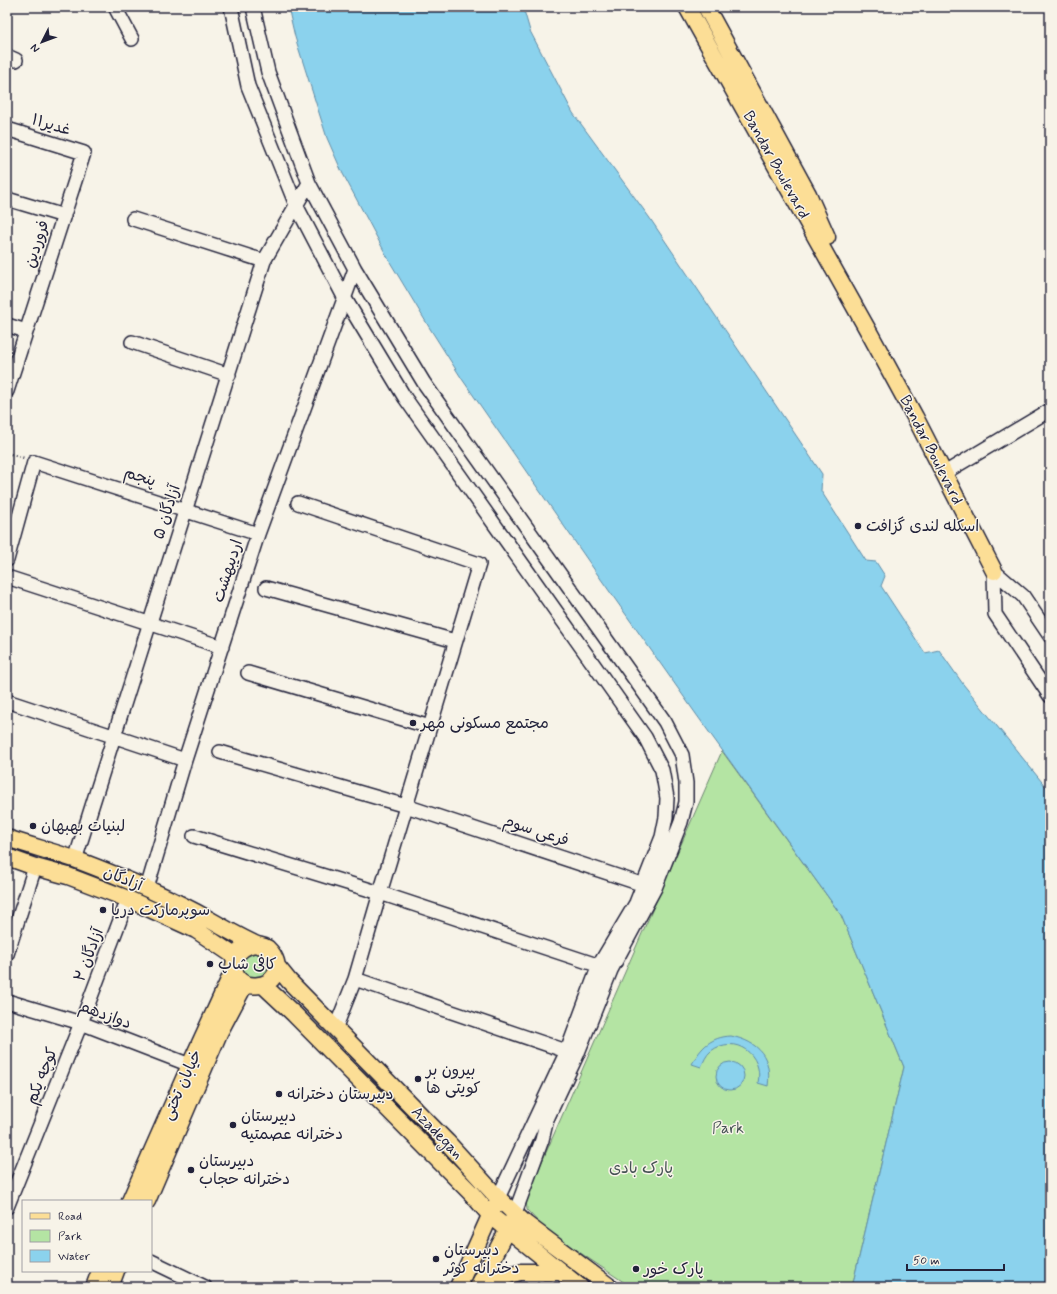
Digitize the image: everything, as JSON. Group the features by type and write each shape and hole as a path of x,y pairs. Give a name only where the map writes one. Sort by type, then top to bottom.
{"main road":[{"name":"Bandar Boulevard","path":"687,7 870,334 915,417 994,571"},
{"name":"Bandar Boulevard","path":"706,7 808,194 832,247 923,413 951,469 994,571"},
{"name":"آزادگان","path":"7,838 76,860 147,888 200,914 255,944"},
{"name":"آزادگان","path":"7,858 68,876 128,899 196,930 235,963"},
{"path":"255,944 267,948 275,958 276,971 273,977 263,985 254,986 245,984 240,980 235,963 244,948 255,944"},
{"name":"خیابان تختی","path":"130,1200 235,963"},
{"name":"Azadegan","path":"276,964 335,1029 447,1142 498,1198 526,1224 610,1287"},
{"name":"خیابان تختی","path":"147,1200 218,1033 245,984"},
{"name":"Azadegan","path":"263,985 294,1014 490,1215 580,1287"},
{"path":"458,1287 498,1198"},
{"path":"478,1287 515,1214"},
{"path":"94,1287 100,1272"},
{"path":"110,1287 116,1272"},
{"path":"482,1287 498,1278 520,1272 560,1272"}],"street":[{"path":"116,7 132,39"},
{"path":"231,7 248,86 296,205 344,297 405,398 645,737 662,770 667,798 666,817 662,837 636,903 599,965 572,1053 547,1119 542,1140 515,1214"},
{"path":"253,7 268,72 308,182 355,269 424,383 665,722 682,755 686,783 686,802 681,822 655,888 611,970 572,1053 498,1198"},
{"name":"غدیر۱۱","path":"7,129 84,153"},
{"name":"فروردین","path":"7,391 84,153"},
{"name":"آزادگان ۵","path":"76,860 113,736 264,261 308,182"},
{"path":"7,199 64,216"},
{"path":"133,220 264,261"},
{"name":"اردیبهشت","path":"147,888 185,760 258,534 355,269"},
{"path":"7,325 26,331"},
{"path":"132,342 229,375"},
{"path":"951,469 1050,410"},
{"name":"پنجم","path":"7,560 34,462 258,534"},
{"path":"298,503 479,564 355,979 335,1029"},
{"path":"994,571 1023,596 1050,636"},
{"path":"994,571 995,614 1050,696"},
{"path":"7,578 222,646"},
{"path":"266,588 455,641"},
{"path":"248,673 430,727"},
{"path":"7,702 185,760"},
{"name":"فرعی سوم","path":"220,752 406,806 655,888"},
{"path":"194,836 380,893 611,970"},
{"path":"7,954 35,867"},
{"name":"آزادگان ۲","path":"81,1023 128,899"},
{"path":"355,979 572,1053"},
{"name":"دوازدهم","path":"7,1001 81,1023 190,1065"},
{"name":"کوچه یکم","path":"7,1207 13,1178 81,1023"},
{"path":"152,1261 206,1287"}],"green space":[{"name":"Park","path":"722,751 841,915 904,1067 852,1287 631,1287 541,1225 527,1210 526,1198"},
{"path":"246,950 270,955 270,976 246,981 238,962"}],"water":[{"path":"288,7 523,7 530,31 573,113 649,217 822,474 821,491 866,561 876,562 885,576 881,586 925,653 939,650 963,684 1050,792 1050,1287 852,1287 904,1067 841,915 598,575 462,379 429,327 390,262 342,172 327,138 295,37"},
{"path":"731,1036 749,1042 762,1052 768,1067 768,1086 758,1083 759,1073 757,1064 746,1050 738,1046 729,1044 720,1046 709,1053 701,1067 692,1064 707,1044 718,1038"},
{"path":"730,1062 740,1066 744,1076 740,1086 730,1090 720,1086 716,1076 720,1066"}],"place":[{"name":"اسکله لندی گزافت","path":"858,526"},
{"name":"مجتمع مسکونی مهر","path":"413,723"},
{"name":"لبنیات بهبهان","path":"33,826"},
{"name":"سوپرمارکت دریا","path":"103,910"},
{"name":"کافی شاپ","path":"210,964"},
{"name":"بیرون بر کویتی ها","path":"418,1079"},
{"name":"دبیرستان دخترانه","path":"279,1094"},
{"name":"دبیرستان دخترانه عصمتیه","path":"233,1125"},
{"name":"دبیرستان دخترانه حجاب","path":"191,1170"},
{"name":"دبیرستان دخترانه کوثر","path":"436,1259"},
{"name":"پارک خور","path":"636,1269"}],"park label":[{"name":"پارک بادی","path":"641,1168"}]}
